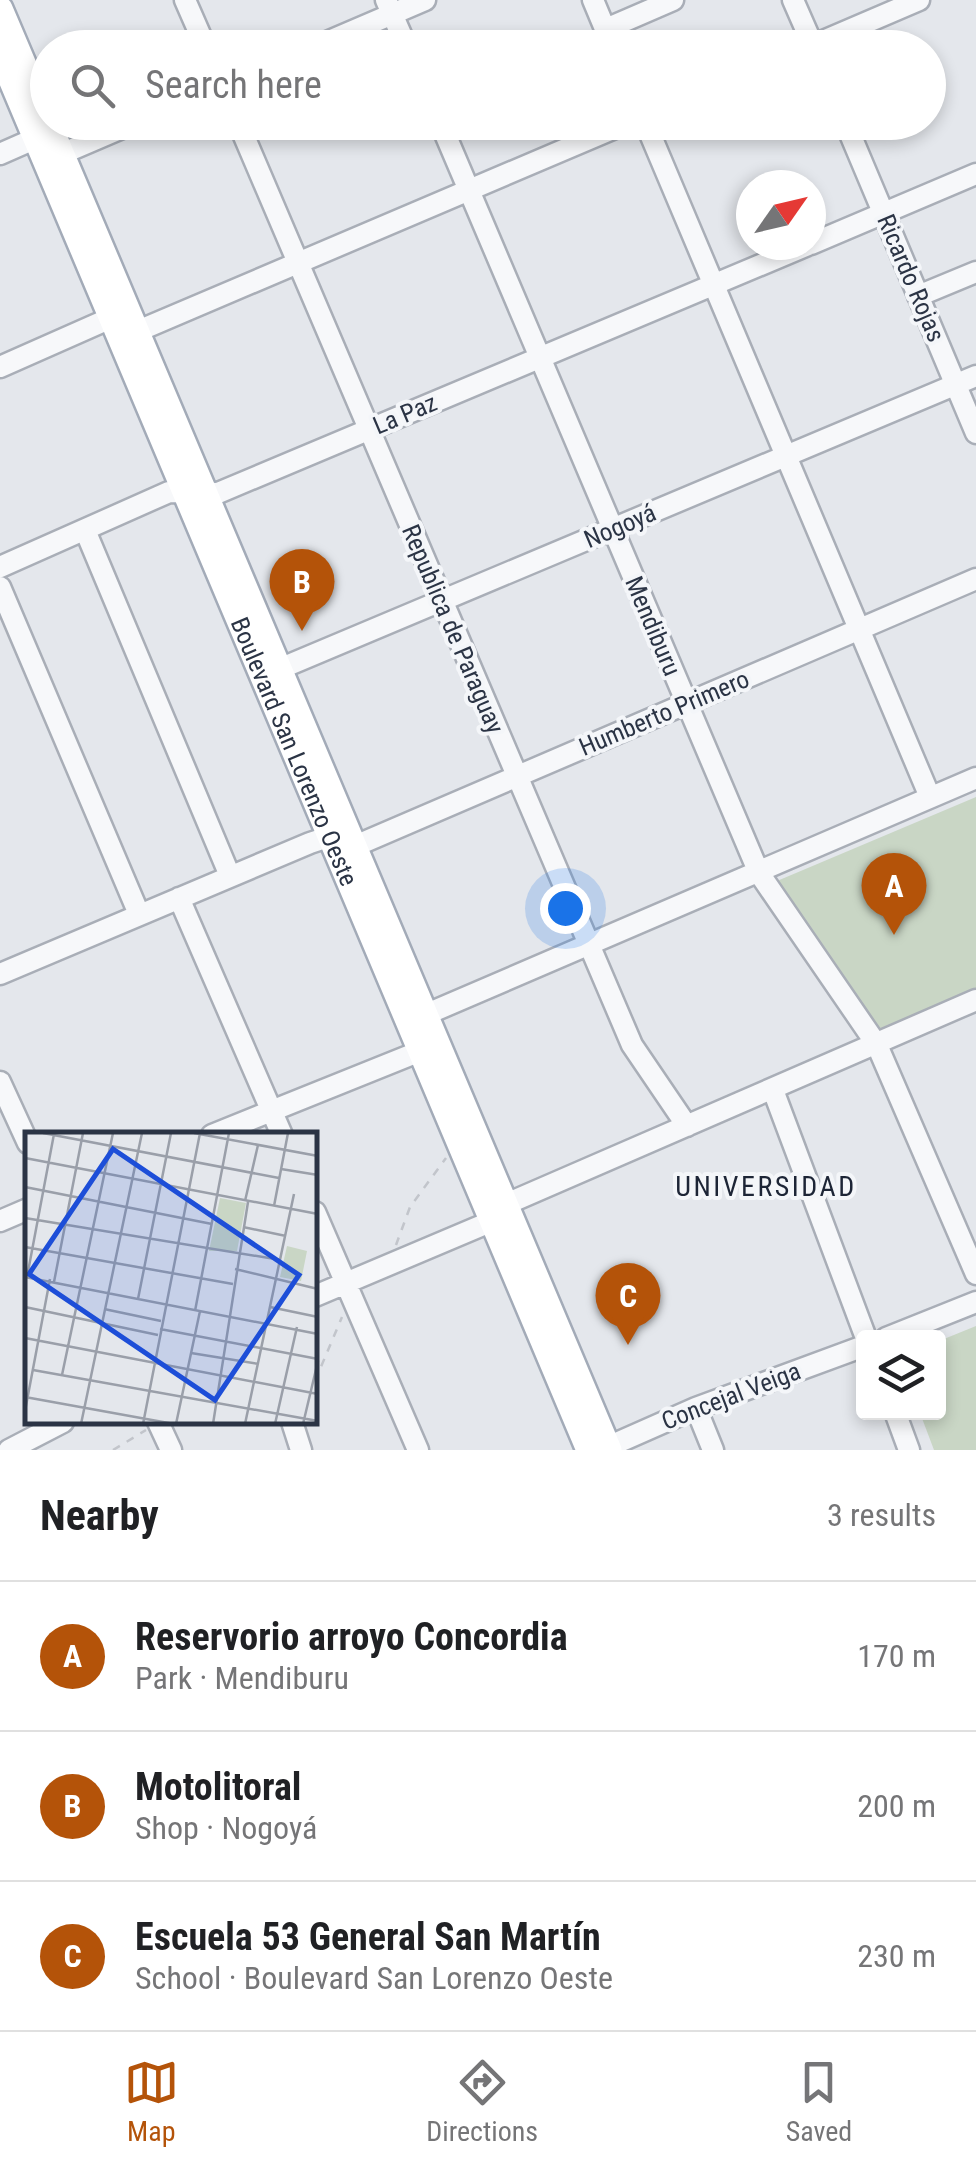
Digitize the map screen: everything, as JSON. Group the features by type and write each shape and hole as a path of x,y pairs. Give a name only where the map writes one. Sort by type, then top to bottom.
{"main road":[{"name":"Boulevard San Lorenzo Oeste","path":"0,9 30,90"},
{"name":"Boulevard San Lorenzo Oeste","path":"0,53 30,106"},
{"name":"Boulevard San Lorenzo Oeste","path":"49,140 497,1213 601,1449"}],"street":[{"path":"185,0 198,30"},
{"path":"347,30 390,7 425,0"},
{"path":"593,0 606,30"},
{"path":"622,30 673,0"},
{"path":"794,0 805,30"},
{"path":"850,30 919,0"},
{"path":"0,154 42,140"},
{"name":"Republica de Paraguay","path":"246,140 632,1045 687,1126"},
{"name":"Mendiburu","path":"448,140 759,874 877,1044 976,1274"},
{"path":"0,367 104,321 145,328 587,140"},
{"path":"653,140 930,798"},
{"name":"Ricardo Rojas","path":"853,140 976,433"},
{"name":"La Paz","path":"826,237 976,174"},
{"name":"La Paz","path":"0,567 170,492 197,494 368,429 772,260"},
{"path":"918,296 976,272"},
{"name":"Nogoyá","path":"272,672 976,376"},
{"path":"84,530 230,876"},
{"name":"Humberto Primero","path":"0,974 230,876 340,839 362,843 976,578"},
{"path":"0,587 139,914"},
{"path":"416,1019 976,778"},
{"path":"179,898 281,1132"},
{"path":"318,1295 687,1126 976,1000"},
{"path":"219,1132 428,1049"},
{"path":"0,1082 25,1136"},
{"path":"773,1090 863,1330"},
{"path":"0,1221 25,1211"},
{"path":"318,1219 418,1450"},
{"path":"906,1330 976,1302"},
{"name":"Concejal Veiga","path":"601,1449 696,1408 856,1349"},
{"path":"696,1408 714,1450"},
{"path":"898,1420 909,1450"},
{"path":"9,1450 57,1425"},
{"path":"158,1425 170,1450"},
{"path":"293,1425 302,1450"}],"path":[{"path":"113,1450 152,1425"}],"green space":[{"path":"976,797 976,988 877,1031 777,881"},
{"path":"976,1326 976,1450 934,1450 923,1420 946,1420 946,1338"}],"place":[{"name":"Motolitoral","path":"302,631"},
{"name":"Reservorio arroyo Concordia","path":"894,935"},
{"name":"Escuela 53 General San Martín","path":"628,1345"}],"district":[{"name":"UNIVERSIDAD","path":"766,1186"}]}
